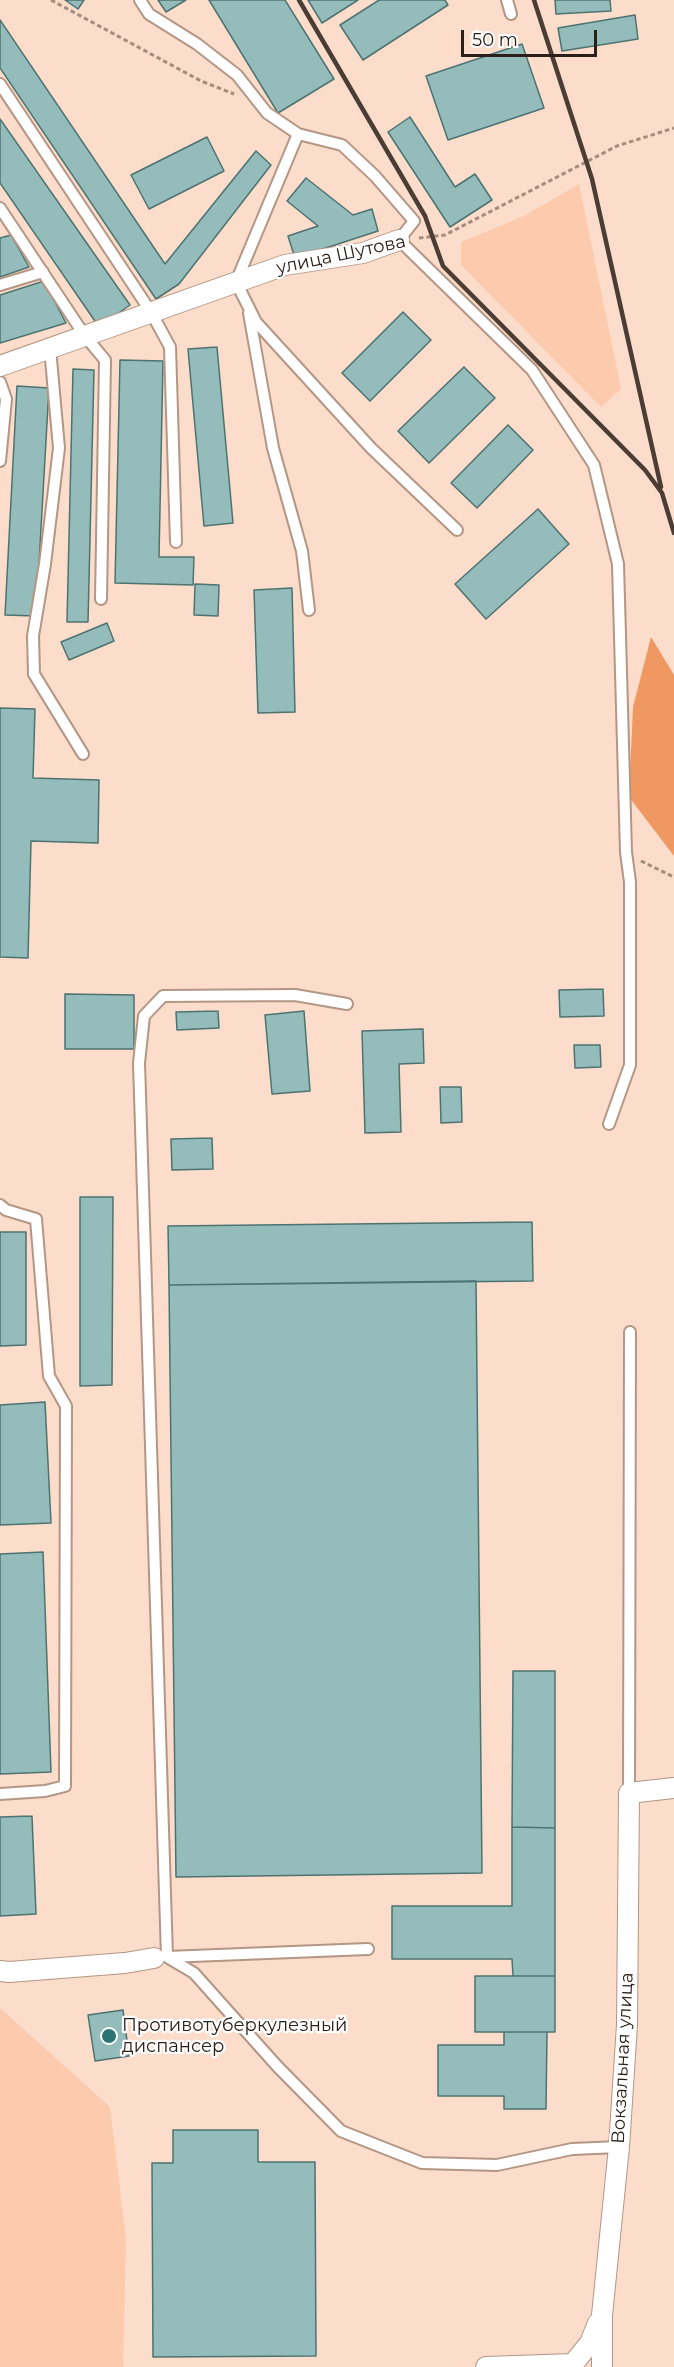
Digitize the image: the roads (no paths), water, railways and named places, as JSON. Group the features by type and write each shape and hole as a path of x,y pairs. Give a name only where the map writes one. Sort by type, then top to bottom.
{"street":[{"name":"улица Шутова","path":"0,366 285,265 363,253 399,240"},
{"path":"629,1792 674,1788"},
{"name":"Вокзальная улица","path":"602,2367 602,2315 619,2147 627,2025 629,1792"},
{"path":"0,1971 125,1963 161,1958"},
{"path":"486,2367 573,2364 590,2343 602,2315"}],"lane":[{"path":"140,0 149,14 197,44 237,75 267,113 298,134 342,146 375,176 414,221 399,240 532,370 594,465 618,564 626,852 630,882 630,1065 609,1124"},
{"path":"507,0 511,14"},
{"path":"0,84 151,312 170,347 176,542"},
{"path":"298,134 236,282 256,322 371,448 457,530"},
{"path":"0,208 85,336 105,360 101,599"},
{"path":"0,229 11,225"},
{"path":"0,285 43,272"},
{"path":"247,304 273,448 302,551 309,610"},
{"path":"50,348 59,448 45,564 33,636 34,674 83,754"},
{"path":"0,382 6,399 0,461"},
{"path":"161,1958 139,1063 144,1016 163,996 295,995 346,1004"},
{"path":"0,1205 6,1210 36,1219 50,1376 66,1406 64,1786 45,1791 0,1794"},
{"path":"629,1792 630,1332"},
{"path":"161,1958 368,1949"},
{"path":"161,1958 194,1973 277,2066 341,2131 422,2163 497,2165 572,2149 619,2147"}],"railway":[{"path":"299,0 425,216 443,266 645,470 662,493 674,533"},
{"path":"534,0 592,179 661,487"}],"place":[{"name":"Противотуберкулезный диспансер","path":"109,2036"}]}
